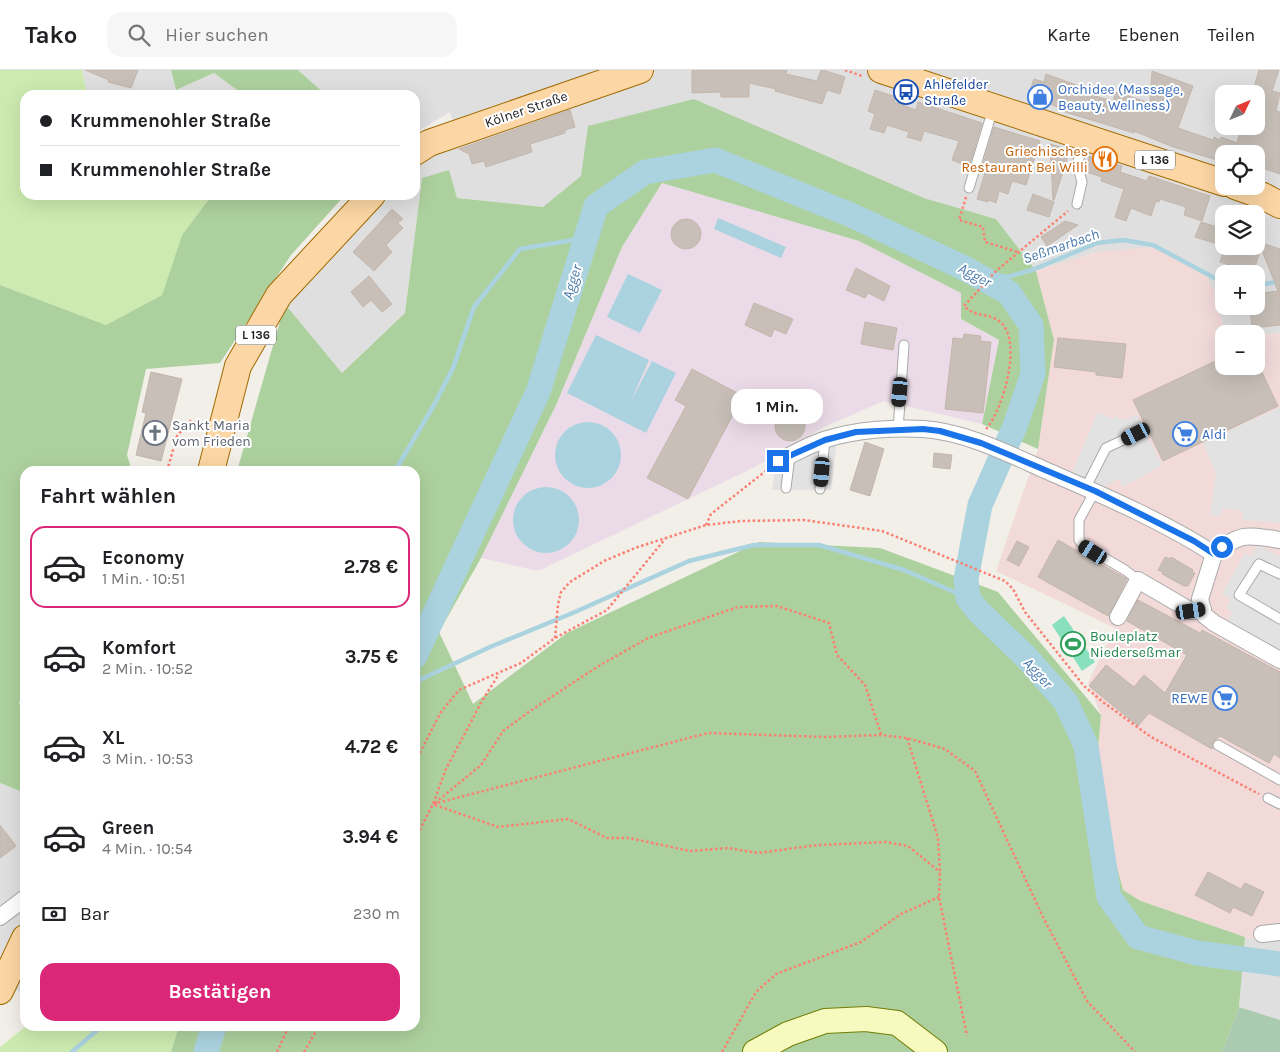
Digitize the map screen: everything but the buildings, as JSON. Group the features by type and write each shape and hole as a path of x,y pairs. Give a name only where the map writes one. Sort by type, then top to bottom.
{"main road":[{"name":"Kölner Straße","path":"420,148 429,142 640,70"},
{"name":"L 136","path":"881,70 1215,179"},
{"path":"1262,195 1274,199"},
{"name":"L 136","path":"212,466 238,366 279,295 367,200"},
{"path":"0,991 20,949"},
{"path":"754,1052 788,1034 825,1021 866,1019 897,1023 935,1052"}],"street":[{"path":"784,458 825,440 856,432 923,429 940,431 978,442 1090,489 1194,541 1214,554"},
{"path":"1280,540 1243,536 1231,540 1214,554 1200,599 1204,615 1214,623 1280,660"},
{"path":"1118,617 1138,580 1191,611 1203,609"},
{"path":"0,917 20,902"},
{"path":"1262,934 1280,932"}],"lane":[{"path":"969,188 994,106"},
{"path":"1077,204 1082,182 1077,164 1086,137"},
{"path":"898,430 904,345"},
{"path":"1136,434 1106,448 1079,520 1079,540 1084,546 1125,570 1138,580"},
{"path":"820,489 825,440"},
{"path":"784,458 786,488"},
{"path":"1280,574 1259,564 1239,595 1280,619"},
{"path":"1218,745 1280,780"},
{"path":"1268,798 1280,804"}],"path":[{"path":"969,188 959,220 983,227 985,242 1018,252"},
{"path":"978,442 992,423 1004,394 1008,372 1010,339 1008,331 998,320 969,312 964,306 996,271 1077,204"},
{"path":"168,466 177,436 190,421 221,431"},
{"path":"706,525 711,514 784,458"},
{"path":"555,638 561,592 570,582 604,561 666,538 706,525 741,521 804,520 882,531 995,576 1013,589 1025,612 1040,631 1084,686 1103,702 1151,737 1268,798"},
{"path":"420,752 441,712 460,690 521,663 555,638 607,610 666,538"},
{"path":"433,804 481,765 503,731 530,710 648,638 738,607 777,606 828,623 837,655 865,685 881,735"},
{"path":"420,829 433,804 446,769 482,701 499,674"},
{"path":"433,804 708,733 826,736 881,735 907,738 946,749 975,771 1043,917 1087,1002 1135,1052"},
{"path":"907,738 938,838 939,897 967,1036"},
{"path":"433,804 498,827 568,819 607,838 629,838 690,851 728,848 758,853 818,844 886,842 908,846 924,857 940,872"},
{"path":"722,1052 756,992 776,974 862,942 901,914 939,897"},
{"path":"277,1052 287,1031"},
{"path":"304,1052 316,1031"}],"shaded area":[{"path":"82,70 171,70 176,90 86,90"},
{"path":"298,70 1280,70 1280,333 1265,335 1265,325 1223,325 1220,315 1265,315 1265,265 1215,265 1215,294 1214,290 1098,252 1036,271 996,219 924,198 588,126 582,176 543,207 457,198 422,178 420,194 420,159 460,143 450,112 420,130 420,90 320,90"},
{"path":"214,73 237,90 176,90"},
{"path":"662,183 859,241 961,293 961,319 999,340 982,424 884,401 826,426 755,467 538,571 481,558 557,403 622,247"},
{"path":"378,200 419,200 405,313 342,373 285,304"},
{"path":"1153,247 1191,262 1205,274 1215,294 1215,315 1220,315 1223,325 1215,325 1215,375 1265,375 1265,335 1280,333 1280,938 1260,940 1245,937 1141,901 1123,890 1100,801 1097,761 1101,715 1088,683 1115,628 996,571 1038,449 1054,340 1036,271 1098,252"},
{"path":"1280,407 1280,523 1243,520 1242,511 1222,508 1221,516 1210,515 1216,474 1203,443"},
{"path":"1098,412 1113,419 1115,416 1124,420 1137,414 1162,465 1123,487 1119,479 1102,487 1072,472"},
{"path":"837,440 831,490 772,490 776,465"},
{"path":"1258,545 1280,557 1280,653 1227,623 1232,612 1226,608 1231,599 1222,594 1245,553 1251,556"},
{"path":"0,783 20,791 20,992 0,982"},
{"path":"1245,937 1260,940 1280,938 1280,1020 1239,1007"}],"green space":[{"path":"0,70 82,70 86,90 20,90 20,200 208,200 182,235 162,295 106,325 0,285"},
{"path":"171,70 298,70 320,90 237,90 214,73 176,90"},
{"path":"694,99 924,198 996,219 1036,271 1054,340 1038,449 982,424 999,340 961,319 961,293 859,241 662,183 622,247 557,403 481,558 439,632 473,704 567,633 759,542 880,548 998,592 1101,715 1097,761 1100,801 1123,890 1141,901 1245,937 1239,1007 1222,1052 171,1052 177,1031 420,1031 420,466 238,466 285,304 342,373 405,313 422,178 449,170 457,198 543,207 581,176 588,126"},
{"path":"208,200 340,200 291,255 220,363 146,369 127,455 130,466 20,466 20,791 0,783 0,285 106,325 162,295 182,235"},
{"name":"Bouleplatz Niederseßmar","path":"1064,616 1095,662 1082,671 1052,625"},
{"path":"1239,1007 1280,1020 1280,1052 1222,1052"},
{"path":"20,1031 177,1031 171,1052 0,1052 0,1047"}],"water":[{"path":"718,218 786,247 781,258 714,229"},
{"path":"628,274 662,290 640,333 607,317"},
{"path":"596,335 649,360 630,403 652,361 676,373 646,433 567,393"},
{"path":"582,422 594,422 606,427 616,437 621,449 619,468 606,483 594,488 582,488 570,483 560,473 555,461 555,449 560,437 570,427"},
{"path":"546,487 559,490 569,497 576,507 579,520 576,533 569,543 559,550 546,553 533,550 523,543 516,533 513,520 516,507 523,497 533,490"}],"waterway":[{"name":"Agger","path":"420,645 538,392 596,206 645,172 715,160 851,215 964,268 1009,293 1031,325 1033,374 1015,426 980,505 966,579 968,598 978,611 1026,657 1066,702 1086,746 1109,897 1138,937 1197,953 1280,964"},
{"path":"398,466 434,405 453,368 474,307 520,249 585,238"},
{"name":"Seßmarbach","path":"988,282 1001,276 1007,277 1032,270 1097,243 1123,240 1153,245 1215,278"},
{"name":"Seßmarbach","path":"1265,284 1280,281"},
{"path":"420,680 490,647 575,612 689,561 754,545 819,545 904,570 968,598"},
{"path":"72,1052 96,1031"},
{"name":"Agger","path":"206,1052 212,1031"}],"place":[{"name":"Ahlefelder Straße","path":"906,92"},
{"name":"Orchidee (Massage, Beauty, Wellness)","path":"1040,97"},
{"name":"Griechisches Restaurant Bei Willi","path":"1105,159"},
{"name":"Sankt Maria vom Frieden","path":"155,433"},
{"name":"Aldi","path":"1185,434"},
{"name":"Bouleplatz Niederseßmar","path":"1073,644"},
{"name":"REWE","path":"1225,698"}],"route":[{"path":"778,461 825,440 856,432 923,429 940,431 981,443 1095,491 1194,541 1214,554 1222,547"}]}
